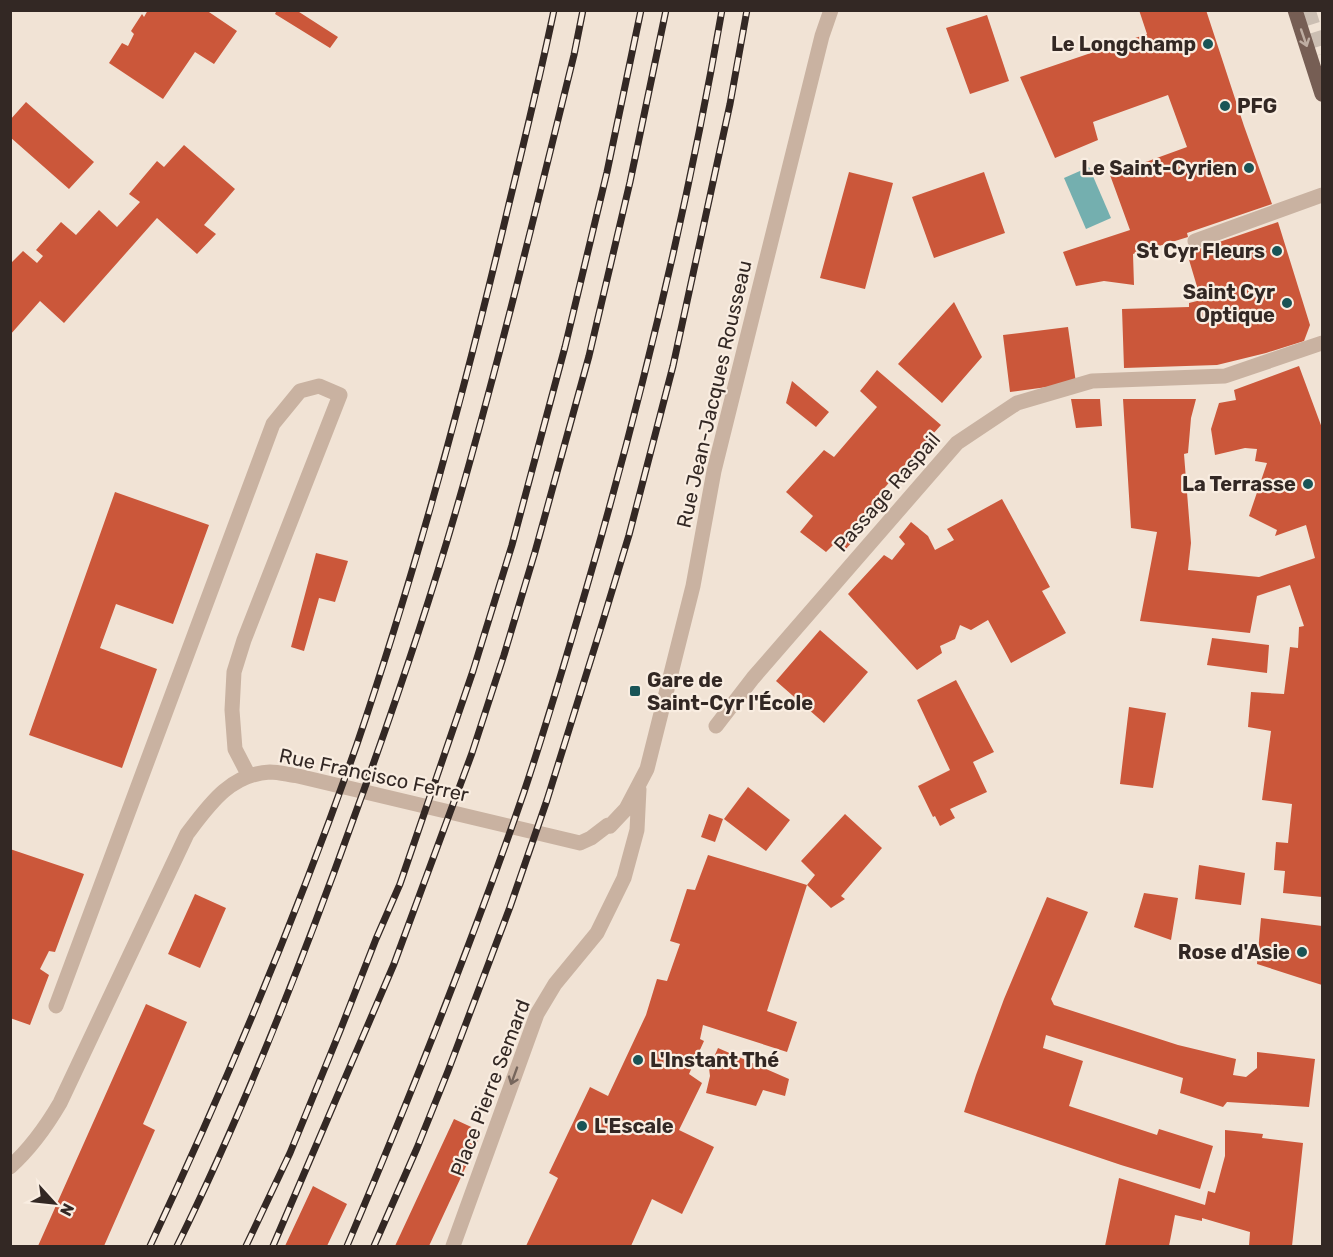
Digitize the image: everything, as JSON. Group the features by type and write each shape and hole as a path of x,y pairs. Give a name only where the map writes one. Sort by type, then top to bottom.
{"main road":[{"path":"1294,10 1318,63 1323,93"}],"street":[{"name":"Rue Jean-Jacques Rousseau","path":"639,786 650,759 693,586 714,471 822,36 831,10"},
{"path":"1195,241 1323,195"},
{"name":"Passage Raspail","path":"716,726 753,678 957,443 1017,404 1092,381 1225,376 1323,343"},
{"path":"57,1006 273,424 300,391 319,386 340,395 244,640 234,672 232,710 235,749 249,776"},
{"name":"Rue Francisco Ferrer","path":"10,1167 44,1130 60,1103 187,834 208,806 230,785 249,776 271,772 298,776 580,843 608,825 610,826 626,809 639,786"},
{"name":"Place Pierre Semard","path":"453,1246 537,1014 555,984 597,933 624,878 637,830 639,786"}],"water":[{"path":"1089,167 1111,218 1086,229 1064,178"}],"building":[{"path":"148,10 206,10 237,31 214,64 195,52 163,99 109,63 122,43 128,46 134,34 131,31 142,14 144,17"},
{"path":"277,10 296,10 338,37 330,48 275,14"},
{"path":"1139,10 1206,10 1272,204 1187,233 1188,237 1133,254 1134,285 1104,281 1076,286 1063,252 1130,230 1110,175 1187,147 1168,95 1093,122 1098,140 1055,158 1020,77 1147,34"},
{"path":"987,15 1009,81 970,94 946,28"},
{"path":"26,102 94,162 69,189 10,137 10,120"},
{"path":"184,145 235,189 204,225 216,234 197,254 157,218 64,323 40,301 10,335 10,264 23,251 37,263 43,256 36,250 61,222 76,235 99,210 117,227 140,202 129,194 157,161 164,167"},
{"path":"849,172 893,183 865,289 820,278"},
{"path":"984,172 1005,233 934,258 912,197"},
{"path":"1278,222 1310,325 1304,341 1217,365 1124,368 1122,309 1189,307 1189,303 1201,300 1187,253"},
{"path":"954,302 982,357 942,403 898,364"},
{"path":"1068,327 1076,383 1010,392 1003,335"},
{"path":"1299,366 1322,428 1322,897 1283,893 1285,871 1274,870 1276,842 1288,843 1292,804 1262,800 1271,731 1248,727 1251,692 1284,694 1290,647 1298,648 1299,627 1304,626 1290,585 1257,596 1250,633 1140,621 1157,532 1131,528 1123,399 1196,399 1191,418 1188,453 1184,454 1191,543 1188,570 1259,577 1315,558 1306,525 1275,536 1277,530 1249,516 1267,463 1255,461 1257,449 1245,448 1215,455 1211,429 1219,403 1236,400 1234,390"},
{"path":"877,370 941,425 878,495 888,502 845,550 836,542 826,552 800,532 813,516 786,492 824,450 834,457 877,407 860,391"},
{"path":"792,381 829,412 816,427 786,403"},
{"path":"1071,399 1100,399 1102,426 1076,428"},
{"path":"115,492 209,525 173,624 116,604 100,648 157,669 122,768 29,735"},
{"path":"1002,499 1050,587 1042,591 1066,633 1011,663 988,620 971,630 960,625 955,639 940,646 942,653 917,670 848,594 884,555 892,560 905,544 899,537 911,522 928,536 935,550 954,540 947,529"},
{"path":"316,553 348,561 335,602 319,598 304,651 291,647"},
{"path":"820,630 868,672 824,723 776,681"},
{"path":"1212,638 1269,645 1267,673 1207,665"},
{"path":"956,680 994,752 973,762 987,792 950,809 955,818 940,826 918,786 950,770 917,700"},
{"path":"1129,707 1166,713 1153,788 1120,784"},
{"path":"748,787 790,820 766,851 724,819"},
{"path":"709,814 723,819 715,842 701,837"},
{"path":"845,814 882,848 841,896 845,899 831,908 807,885 815,875 801,861"},
{"path":"10,849 84,874 55,952 49,951 40,969 49,975 30,1025 10,1018"},
{"path":"708,855 807,885 767,1011 797,1022 787,1052 703,1025 700,1039 704,1041 689,1074 702,1083 679,1130 714,1147 682,1214 652,1199 631,1246 526,1246 558,1178 549,1173 590,1087 608,1096 646,1015 657,979 667,981 680,944 670,941 687,889 695,890"},
{"path":"1199,865 1245,873 1241,905 1195,899"},
{"path":"1144,893 1178,898 1171,940 1134,927"},
{"path":"195,894 226,908 200,968 168,954"},
{"path":"1047,897 1088,912 1051,999 1054,1005 1178,1045 1236,1059 1233,1075 1246,1077 1257,1068 1257,1052 1315,1059 1309,1107 1227,1102 1223,1107 1180,1093 1183,1078 1046,1035 1043,1048 1083,1061 1069,1106 1157,1135 1159,1129 1213,1146 1200,1189 964,1112 1004,999"},
{"path":"1261,918 1322,926 1322,985 1257,964"},
{"path":"146,1004 187,1022 143,1124 155,1130 104,1246 38,1246"},
{"path":"718,1048 789,1079 785,1096 763,1090 756,1106 706,1093 710,1076 709,1068"},
{"path":"454,1119 482,1132 429,1246 395,1246"},
{"path":"1225,1130 1263,1134 1262,1138 1303,1143 1292,1246 1249,1246 1250,1232 1202,1218 1202,1221 1175,1215 1169,1246 1105,1246 1119,1178 1205,1205 1208,1191 1215,1193 1225,1156"},
{"path":"313,1186 347,1204 327,1246 285,1246"}],"tunnel":[{"path":"1308,10 1322,54"}],"railway":[{"path":"150,1246 234,1060 285,935 334,808 379,678 420,545 457,411 492,276 554,10"},
{"path":"177,1246 226,1142 292,982 394,706 455,514 502,343 574,55 583,10"},
{"path":"246,1246 290,1153 400,884 473,671 512,545 565,347 607,172 641,10"},
{"path":"273,1246 394,964 472,753 504,655 589,356 630,182 666,10"},
{"path":"347,1246 417,1077 483,907 524,792 561,674 615,488 650,352 682,216 722,10"},
{"path":"374,1246 448,1071 510,907 547,800 629,535 673,366 730,104 747,10"}],"place":[{"name":"Le Longchamp","path":"1208,44"},
{"name":"PFG","path":"1225,106"},
{"name":"Le Saint-Cyrien","path":"1249,168"},
{"name":"St Cyr Fleurs","path":"1277,251"},
{"name":"Saint Cyr Optique","path":"1287,303"},
{"name":"La Terrasse","path":"1308,484"},
{"name":"Gare de Saint-Cyr l'École","path":"635,691"},
{"name":"Rose d'Asie","path":"1302,952"},
{"name":"L'Instant Thé","path":"638,1060"},
{"name":"L'Escale","path":"582,1126"}]}
